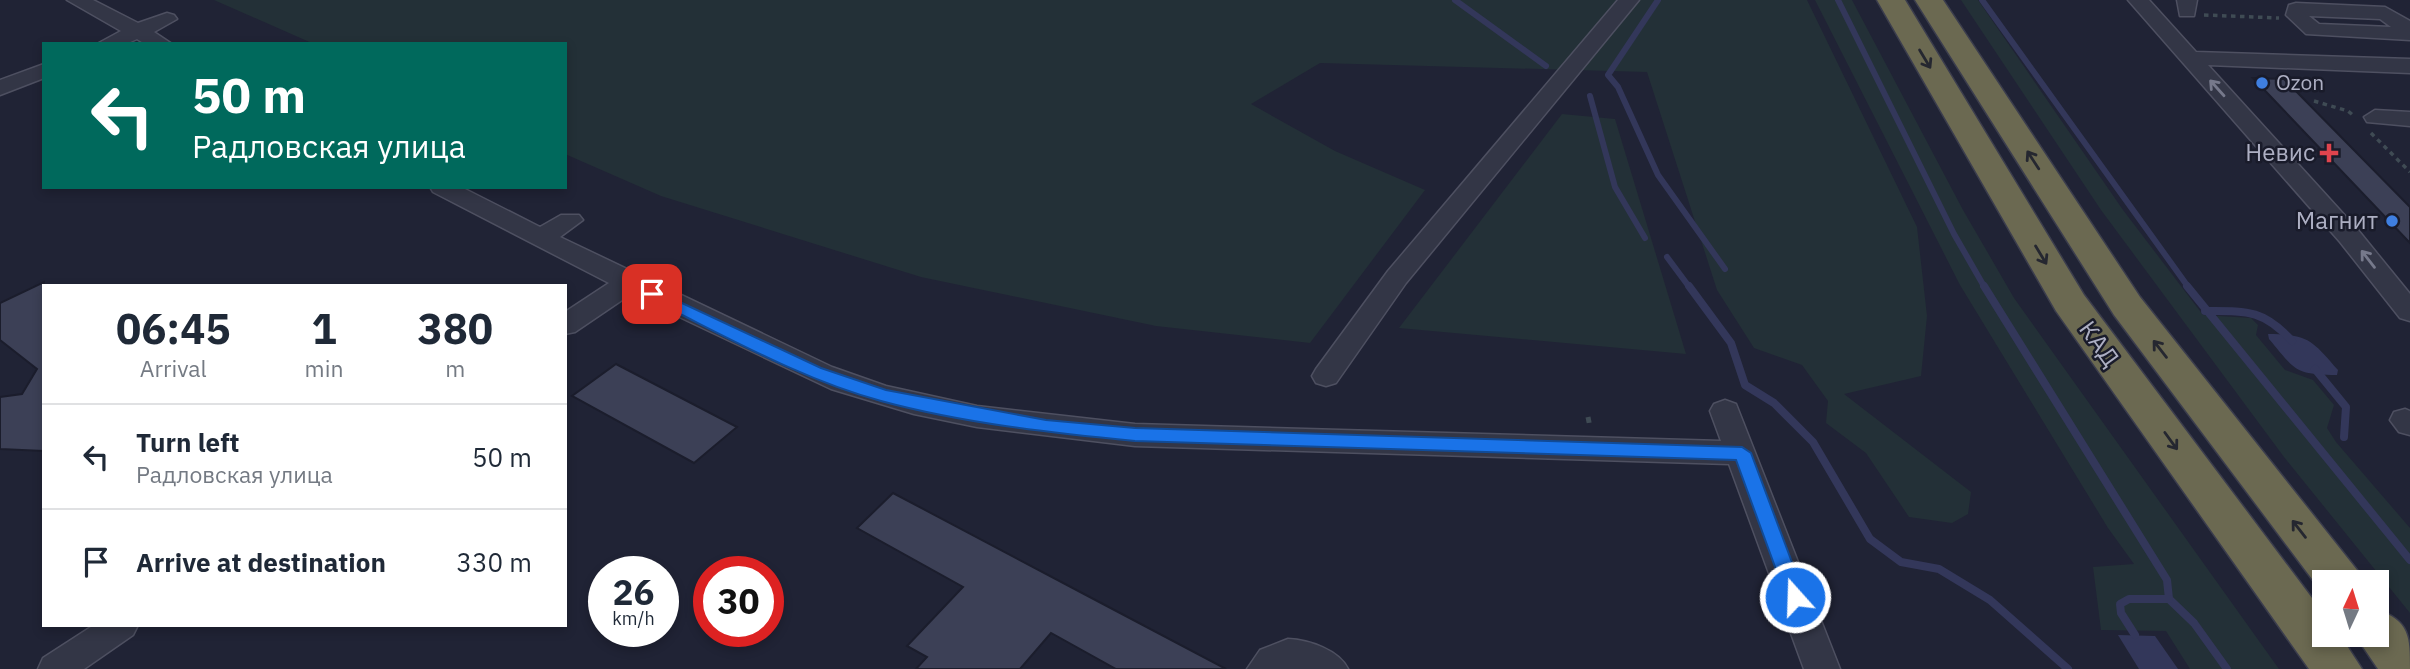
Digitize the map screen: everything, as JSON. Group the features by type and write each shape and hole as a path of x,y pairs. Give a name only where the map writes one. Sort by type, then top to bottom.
{"highway":[{"name":"КАД","path":"1891,0 2069,302 2337,669"},
{"name":"КАД","path":"1929,0 2127,306 2331,570"},
{"path":"2389,646 2407,669"}],"street":[{"path":"77,0 158,42"},
{"path":"1326,376 1397,277 1629,0"},
{"path":"2138,0 2349,236 2410,312"},
{"path":"2301,19 2296,9 2375,12 2393,18 2410,33"},
{"path":"112,42 167,19"},
{"path":"2190,58 2410,66"},
{"path":"0,88 42,71"},
{"path":"2365,122 2410,119"},
{"path":"446,189 628,283 816,372 883,396 1046,426 1135,435 1742,453"},
{"path":"541,238 569,220"},
{"path":"567,324 628,283"},
{"path":"1725,411 1822,669"},
{"path":"56,669 118,627"},
{"path":"1265,669 1272,660 1285,653 1301,654 1330,669"}],"path":[{"path":"2187,6 2301,19"},
{"path":"2314,101 2348,111 2365,122 2410,172"}],"shaded area":[{"path":"214,0 1807,0 1917,227 1927,316 1921,376 1844,394 1971,492 1968,514 1952,523 1909,517 1866,453 1826,423 1828,401 1802,365 1754,348 1717,290 1647,72 1320,63 1251,104 1335,151 1425,190 1310,343 1156,326 921,277 661,196 567,155 567,42 309,42"},
{"path":"1815,0 1852,0 1963,210 2014,298 2279,669 2190,669 2166,631 2101,630 2093,567 2134,564 2108,528 1960,285"},
{"path":"1961,0 1978,0 2123,210 2203,315 2251,318 2258,325 2256,335 2285,370 2313,380 2334,405 2327,428 2410,528 2410,613 2389,587 2389,570 2375,570 2284,457 2101,210"},
{"path":"1562,114 1615,119 1686,354 1399,328"}],"water":[{"path":"2268,334 2301,337 2315,345 2338,370 2337,375 2297,369 2278,350"},
{"path":"2118,635 2155,636 2178,669 2139,669"}],"building":[{"path":"2253,78 2284,79 2410,207 2410,243"},
{"path":"44,282 42,451 0,449 0,397 22,394 37,369 0,340 0,303"},
{"path":"616,364 737,427 694,463 572,396"},
{"path":"893,493 1226,669 1116,669 1051,633 1020,669 916,669 927,657 907,646 963,587 857,528"}],"waterway":[{"path":"1455,0 1546,66"},
{"path":"1658,0 1608,75 1618,87 1658,175 1725,269"},
{"path":"1838,0 1954,234 1985,288"},
{"path":"1982,0 2189,288"},
{"path":"1590,96 1615,187 1645,238"},
{"path":"1667,257 1690,288"},
{"path":"1689,286 1731,343 1745,385 1774,403 1813,442 1870,539 1901,562 1939,569 1990,600 2068,669"},
{"path":"1984,286 2167,580 2169,599"},
{"path":"2187,286 2207,311"},
{"path":"2207,311 2243,312 2263,317 2292,341"},
{"path":"2207,311 2410,560"},
{"path":"2315,369 2346,407 2344,437"},
{"path":"2135,635 2121,613 2120,604 2129,599 2169,599"},
{"path":"2169,599 2194,623 2227,669"}],"place":[{"name":"Ozon","path":"2262,83"},
{"name":"Невис","path":"2329,153"},
{"name":"Магнит","path":"2392,221"}],"route":[{"path":"652,294 816,372 883,396 960,413 1046,426 1135,435 1742,453 1795,597"}]}
